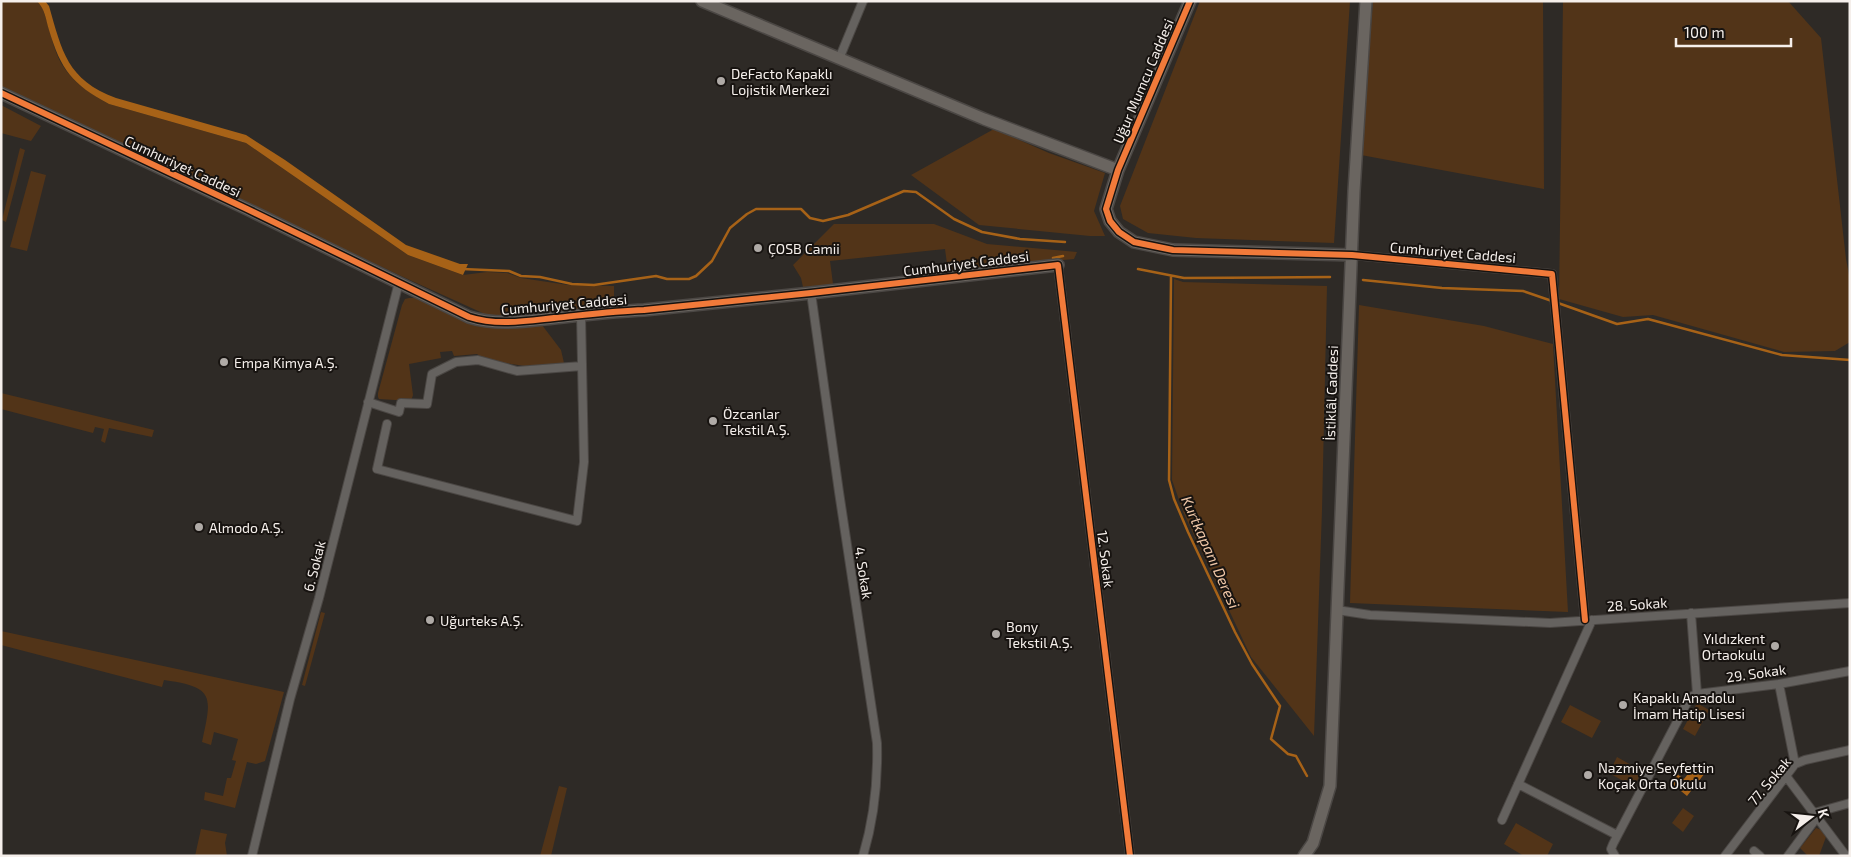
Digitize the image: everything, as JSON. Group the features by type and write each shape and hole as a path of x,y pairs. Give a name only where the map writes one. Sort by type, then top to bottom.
{"street":[{"path":"702,1 984,118 1118,170"},
{"path":"839,59 862,1"},
{"name":"Uğur Mumcu Caddesi","path":"1190,1 1118,170 1106,209 1110,221 1119,232 1134,242 1173,250 1352,256"},
{"name":"İstiklâl Caddesi","path":"1304,856 1313,843 1330,786 1352,256 1366,1"},
{"name":"Cumhuriyet Caddesi","path":"1,93 469,317 481,321 515,322 811,293 1058,264"},
{"name":"Cumhuriyet Caddesi","path":"1352,256 1552,274 1589,620"},
{"name":"12. Sokak","path":"1058,264 1130,856"},
{"name":"6. Sokak","path":"252,856 290,699 319,598 399,282"},
{"name":"4. Sokak","path":"811,293 877,743 877,776 873,820 863,856"},
{"path":"387,424 377,469 576,521 584,462 581,315"},
{"path":"368,402 399,412 401,403 427,404 432,374 456,362 478,360 517,371 582,366"},
{"name":"28. Sokak","path":"1336,610 1370,615 1550,623 1850,603"},
{"path":"1613,854 1612,844 1688,699 1697,694 1691,613"},
{"path":"1502,820 1589,620"},
{"name":"29. Sokak","path":"1697,694 1779,684 1850,672"},
{"path":"1779,684 1795,764"},
{"name":"77. Sokak","path":"1725,856 1795,764 1814,757 1850,750"},
{"path":"1786,776 1846,856"},
{"path":"1518,784 1617,835"},
{"path":"1788,856 1816,815 1850,803"}],"shaded area":[{"path":"1,1 37,1 40,3 56,52 65,69 78,83 109,104 246,143 408,255 463,275 487,272 507,273 521,278 568,285 614,286 614,306 510,316 487,315 1,86"},
{"path":"37,1 45,1 49,6 58,37 69,62 77,73 100,91 116,98 246,135 406,245 460,264 468,264 463,275 408,255 246,143 109,104 96,97 77,82 64,66 58,56 44,11"},
{"path":"1200,1 1350,1 1334,243 1196,238 1148,233 1123,219 1120,206"},
{"path":"1373,1 1543,1 1544,189 1361,155"},
{"path":"1563,1 1788,1 1821,38 1850,280 1850,342 1835,351 1784,352 1653,315 1623,317 1559,299"},
{"path":"1,105 41,126 31,141 1,133"},
{"path":"994,129 1049,153 1105,173 1094,211 1105,236 979,225 911,175"},
{"path":"20,148 25,150 6,222 2,220"},
{"path":"31,171 46,175 27,251 10,247"},
{"path":"834,224 934,224 987,244 1077,252 1074,259 948,271 945,249 830,261 833,284 803,287 801,278 793,265"},
{"path":"1174,279 1183,282 1327,286 1314,736 1251,657 1184,514 1172,480"},
{"path":"416,298 462,320 488,327 542,325 561,350 564,363 563,365 525,366 486,360 477,354 454,356 452,351 440,352 441,358 409,364 413,395 411,401 379,399 378,393 402,305 405,299"},
{"path":"1359,305 1484,326 1553,344 1568,612 1350,603"},
{"path":"1,393 154,430 152,437 109,428 105,443 101,441 104,429 95,427 93,433 1,409"},
{"path":"321,612 325,613 305,686 302,685"},
{"path":"1,631 284,692 265,761 256,764 247,762 235,808 204,800 205,792 223,796 227,778 231,778 236,761 232,760 238,739 214,732 211,745 202,742 208,704 206,696 201,691 193,686 164,680 162,687 1,645"},
{"path":"1697,703 1709,710 1695,736 1683,729"},
{"path":"1570,705 1601,721 1592,738 1561,722"},
{"path":"1617,757 1642,771 1634,787 1609,773"},
{"path":"1695,765 1705,773 1687,796 1670,782 1677,774 1684,779"},
{"path":"559,786 567,788 551,856 540,856"},
{"path":"1683,808 1694,816 1683,832 1672,823"},
{"path":"1516,823 1553,844 1547,856 1524,856 1504,844"},
{"path":"1816,828 1822,830 1826,837 1819,856 1808,856 1800,848"},
{"path":"201,829 227,834 225,843 227,856 195,856"}],"waterway":[{"path":"462,269 509,271 521,276 540,277 572,284 594,285 656,276 667,279 689,279 696,276 712,261 730,228 756,209 801,209 810,218 823,221 848,215 904,191 916,192 954,219 982,232 1020,239 1065,242"},
{"path":"1053,258 1063,256"},
{"path":"1138,269 1184,278 1330,277"},
{"name":"Kurtkapanı Deresi","path":"1171,276 1169,480 1174,499 1235,632 1252,664 1280,706 1271,739 1288,754 1296,756 1307,776"},
{"path":"1363,280 1442,288 1523,291 1552,301"},
{"path":"1558,303 1617,324 1648,319 1782,355 1850,360"}],"cycle path":[{"path":"1190,1 1118,170 1106,209 1110,221 1119,232 1134,242 1173,250 1352,255 1552,274 1585,620"},
{"path":"1,93 247,209 469,317 480,320 522,321 644,310 1058,265 1130,856"}],"place":[{"name":"DeFacto Kapaklı Lojistik Merkezi","path":"721,81"},
{"name":"ÇOSB Camii","path":"758,248"},
{"name":"Empa Kimya A.Ş.","path":"224,362"},
{"name":"Özcanlar Tekstil A.Ş.","path":"713,421"},
{"name":"Almodo A.Ş.","path":"199,527"},
{"name":"Uğurteks A.Ş.","path":"430,620"},
{"name":"Bony Tekstil A.Ş.","path":"996,634"},
{"name":"Yıldızkent Ortaokulu","path":"1775,646"},
{"name":"Kapaklı Anadolu İmam Hatip Lisesi","path":"1623,705"},
{"name":"Nazmiye Seyfettin Koçak Orta Okulu","path":"1588,775"}]}
